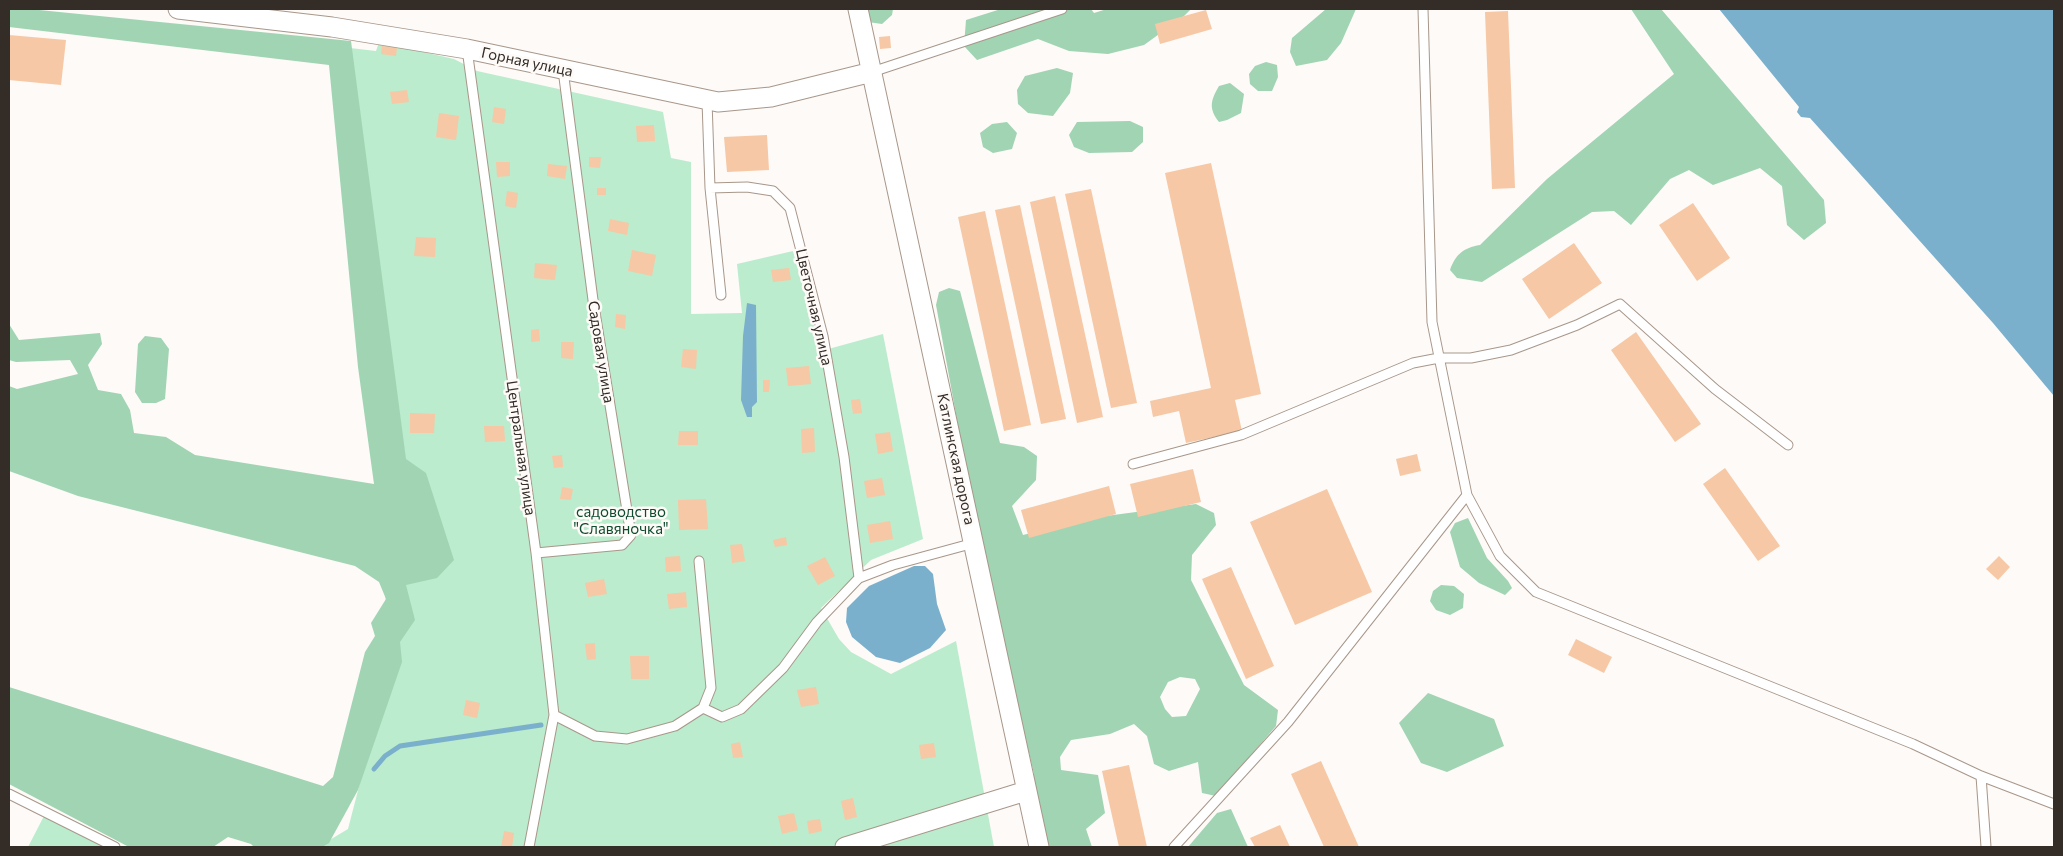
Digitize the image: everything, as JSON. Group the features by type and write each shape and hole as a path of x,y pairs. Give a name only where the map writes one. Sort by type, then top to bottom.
{"street":[{"name":"Горная улица","path":"178,9 332,27 467,49 718,102 771,97 872,72"},
{"name":"Катлинская дорога","path":"858,9 1038,847"},
{"path":"845,847 888,838 1026,791"}],"lane":[{"path":"872,72 1062,9"},
{"path":"1423,9 1432,322 1467,495 1500,556 1536,592 1913,744 1981,776 2054,804"},
{"name":"Центральная улица","path":"467,49 536,553 554,715 530,847"},
{"name":"Садовая улица","path":"536,553 622,545 630,535 593,300 563,70"},
{"path":"707,101 710,188 721,294"},
{"name":"Цветочная улица","path":"710,188 747,187 773,191 790,208 823,336 844,457 859,578"},
{"path":"1133,464 1240,435 1413,363 1439,358 1471,358 1511,350 1577,325 1620,304 1715,389 1788,445"},
{"path":"1174,847 1288,722 1467,495"},
{"path":"703,708 722,717 741,709 783,668 817,622 859,578 893,565 974,543"},
{"path":"554,715 595,736 627,739 675,726 703,708 712,688 699,561"},
{"path":"1981,776 1986,847"},
{"path":"9,794 116,847"}],"green space":[{"path":"9,9 29,9 351,41 406,459 426,473 454,560 437,578 406,585 415,620 400,642 402,662 358,790 329,843 322,847 254,847 251,844 228,837 213,847 129,847 9,784 9,687 323,786 333,777 365,652 375,636 371,623 386,599 379,582 355,566 78,496 9,471 9,386 17,389 78,374 70,360 16,362 9,360 9,324 19,340 100,333 102,344 88,365 98,390 121,394 130,410 134,433 166,437 195,455 374,484 358,367 329,65 9,27"},
{"path":"866,9 893,9 892,15 882,24 868,22"},
{"path":"1001,9 1091,9 1094,13 1107,9 1191,9 1144,45 1108,54 1069,51 1038,39 977,60 964,46 966,20"},
{"path":"1326,9 1356,9 1341,43 1327,60 1296,66 1290,52 1292,38"},
{"path":"1631,9 1661,9 1824,200 1826,223 1804,240 1787,225 1782,186 1760,168 1713,185 1689,170 1670,179 1631,225 1614,211 1592,212 1482,282 1457,278 1450,270 1461,253 1469,248 1480,245 1547,179 1674,74"},
{"name":"садоводство \"Славяночка\"","path":"379,42 454,59 477,71 663,112 671,158 691,162 691,314 742,313 737,264 793,251 821,351 883,334 923,539 871,560 821,608 839,639 851,652 891,674 956,641 994,847 318,847 348,829 390,667 350,48 376,51"},
{"path":"1266,62 1277,65 1278,77 1272,91 1258,91 1250,84 1249,74 1255,66"},
{"path":"1057,68 1073,73 1070,93 1053,116 1028,113 1018,104 1017,90 1025,76"},
{"path":"1230,83 1244,94 1241,113 1219,122 1212,108 1214,96 1219,86"},
{"path":"1130,121 1143,127 1143,142 1132,152 1089,153 1074,147 1069,135 1077,122"},
{"path":"1007,122 1017,133 1012,149 993,153 983,147 980,133 992,124"},
{"path":"949,288 960,291 1000,443 1024,447 1037,456 1036,480 1012,506 1023,535 1091,518 1196,504 1214,513 1216,525 1192,555 1191,580 1244,685 1278,710 1276,726 1216,796 1202,793 1198,762 1169,771 1154,764 1147,736 1134,724 1110,734 1071,740 1060,757 1061,770 1098,775 1105,813 1086,829 1092,847 1045,847 1035,807 1034,774 979,540 936,305 939,292","holes":["1180,677 1195,679 1200,689 1186,716 1172,717 1165,709 1160,697 1168,682"]},
{"path":"145,336 161,338 169,349 165,399 156,403 142,403 135,392 138,344"},
{"path":"1468,518 1487,558 1512,588 1505,595 1479,583 1460,567 1450,532 1455,523"},
{"path":"1441,585 1454,586 1464,594 1463,608 1450,615 1436,610 1430,601 1433,591"},
{"path":"1428,693 1494,719 1504,746 1447,772 1421,763 1399,723"},
{"path":"1231,809 1248,847 1188,847 1217,813"},
{"path":"44,816 106,847 28,847"}],"water":[{"path":"1719,9 2054,9 2054,396 1993,323 1810,118 1801,117 1797,112 1799,107"},
{"path":"747,303 756,305 757,402 752,407 752,417 747,417 741,400 743,336"},
{"path":"914,566 925,566 933,574 937,604 946,630 930,648 900,663 876,657 852,637 846,622 847,608 869,586"}],"building":[{"path":"1206,10 1212,29 1160,44 1155,24"},
{"path":"1508,11 1515,188 1492,189 1485,12"},
{"path":"9,35 66,40 61,85 9,80"},
{"path":"890,36 891,48 880,49 879,37"},
{"path":"382,46 397,47 396,56 381,54"},
{"path":"407,90 409,102 392,104 390,92"},
{"path":"494,107 506,109 504,124 492,122"},
{"path":"439,113 459,116 456,140 436,137"},
{"path":"654,125 655,141 637,142 636,126"},
{"path":"767,135 769,170 727,172 724,137"},
{"path":"589,157 601,157 600,168 589,167"},
{"path":"496,162 510,162 510,176 497,177"},
{"path":"1211,163 1261,394 1235,400 1242,431 1186,443 1179,411 1153,417 1150,401 1211,388 1165,173"},
{"path":"548,164 567,166 565,179 547,176"},
{"path":"597,188 606,188 606,195 597,195"},
{"path":"1091,189 1137,403 1111,408 1065,194"},
{"path":"507,191 518,193 516,208 505,206"},
{"path":"1055,196 1103,417 1077,423 1030,202"},
{"path":"1693,203 1730,258 1697,281 1659,225"},
{"path":"1020,205 1066,419 1041,424 995,210"},
{"path":"985,211 1031,425 1004,431 958,217"},
{"path":"610,219 629,223 627,235 608,231"},
{"path":"416,237 436,238 435,257 414,256"},
{"path":"1574,243 1602,283 1549,319 1522,279"},
{"path":"632,250 656,255 652,276 628,271"},
{"path":"535,263 557,265 555,280 534,278"},
{"path":"789,268 791,280 773,282 771,270"},
{"path":"616,314 626,315 625,329 615,327"},
{"path":"539,329 540,341 531,342 531,330"},
{"path":"1636,332 1701,424 1675,442 1611,350"},
{"path":"561,342 574,342 573,359 561,358"},
{"path":"683,349 697,350 696,369 681,367"},
{"path":"809,366 811,384 788,386 786,368"},
{"path":"763,380 770,380 769,392 763,392"},
{"path":"860,399 862,413 853,414 851,400"},
{"path":"410,413 435,414 434,433 410,433"},
{"path":"484,426 504,426 505,441 485,442"},
{"path":"814,428 815,452 802,453 801,429"},
{"path":"679,431 698,431 698,445 678,445"},
{"path":"890,432 893,451 878,454 875,434"},
{"path":"1417,454 1421,471 1400,476 1396,459"},
{"path":"562,455 563,467 554,468 552,456"},
{"path":"1725,468 1780,546 1758,561 1703,484"},
{"path":"1193,469 1201,502 1138,517 1130,484"},
{"path":"882,478 885,495 867,498 864,481"},
{"path":"1109,486 1116,514 1029,538 1021,510"},
{"path":"562,487 573,489 571,500 560,499"},
{"path":"1327,489 1372,592 1295,625 1250,522"},
{"path":"706,499 708,529 679,530 678,500"},
{"path":"890,521 893,539 870,543 867,525"},
{"path":"786,537 787,545 775,547 773,540"},
{"path":"742,544 745,561 732,563 730,545"},
{"path":"680,556 681,571 666,572 665,557"},
{"path":"1999,556 2010,567 1998,580 1986,569"},
{"path":"825,557 835,576 818,585 807,566"},
{"path":"1231,567 1274,666 1246,679 1202,579"},
{"path":"604,579 607,594 588,597 585,583"},
{"path":"686,592 687,607 669,609 667,594"},
{"path":"1576,639 1612,657 1604,673 1568,655"},
{"path":"595,643 596,659 587,660 585,644"},
{"path":"630,656 649,656 649,679 631,679"},
{"path":"816,687 819,704 801,707 797,690"},
{"path":"466,700 480,703 477,718 463,715"},
{"path":"740,742 743,757 733,758 731,744"},
{"path":"934,743 936,757 921,759 919,745"},
{"path":"1321,761 1359,847 1324,847 1291,774"},
{"path":"1129,765 1147,847 1119,847 1102,771"},
{"path":"853,798 857,817 845,820 841,801"},
{"path":"794,813 798,830 782,834 778,816"},
{"path":"820,819 822,831 809,834 807,821"},
{"path":"1280,825 1290,847 1255,847 1250,838"},
{"path":"504,831 514,833 512,847 501,847"}],"waterway":[{"path":"374,769 385,756 400,746 541,725"}]}
